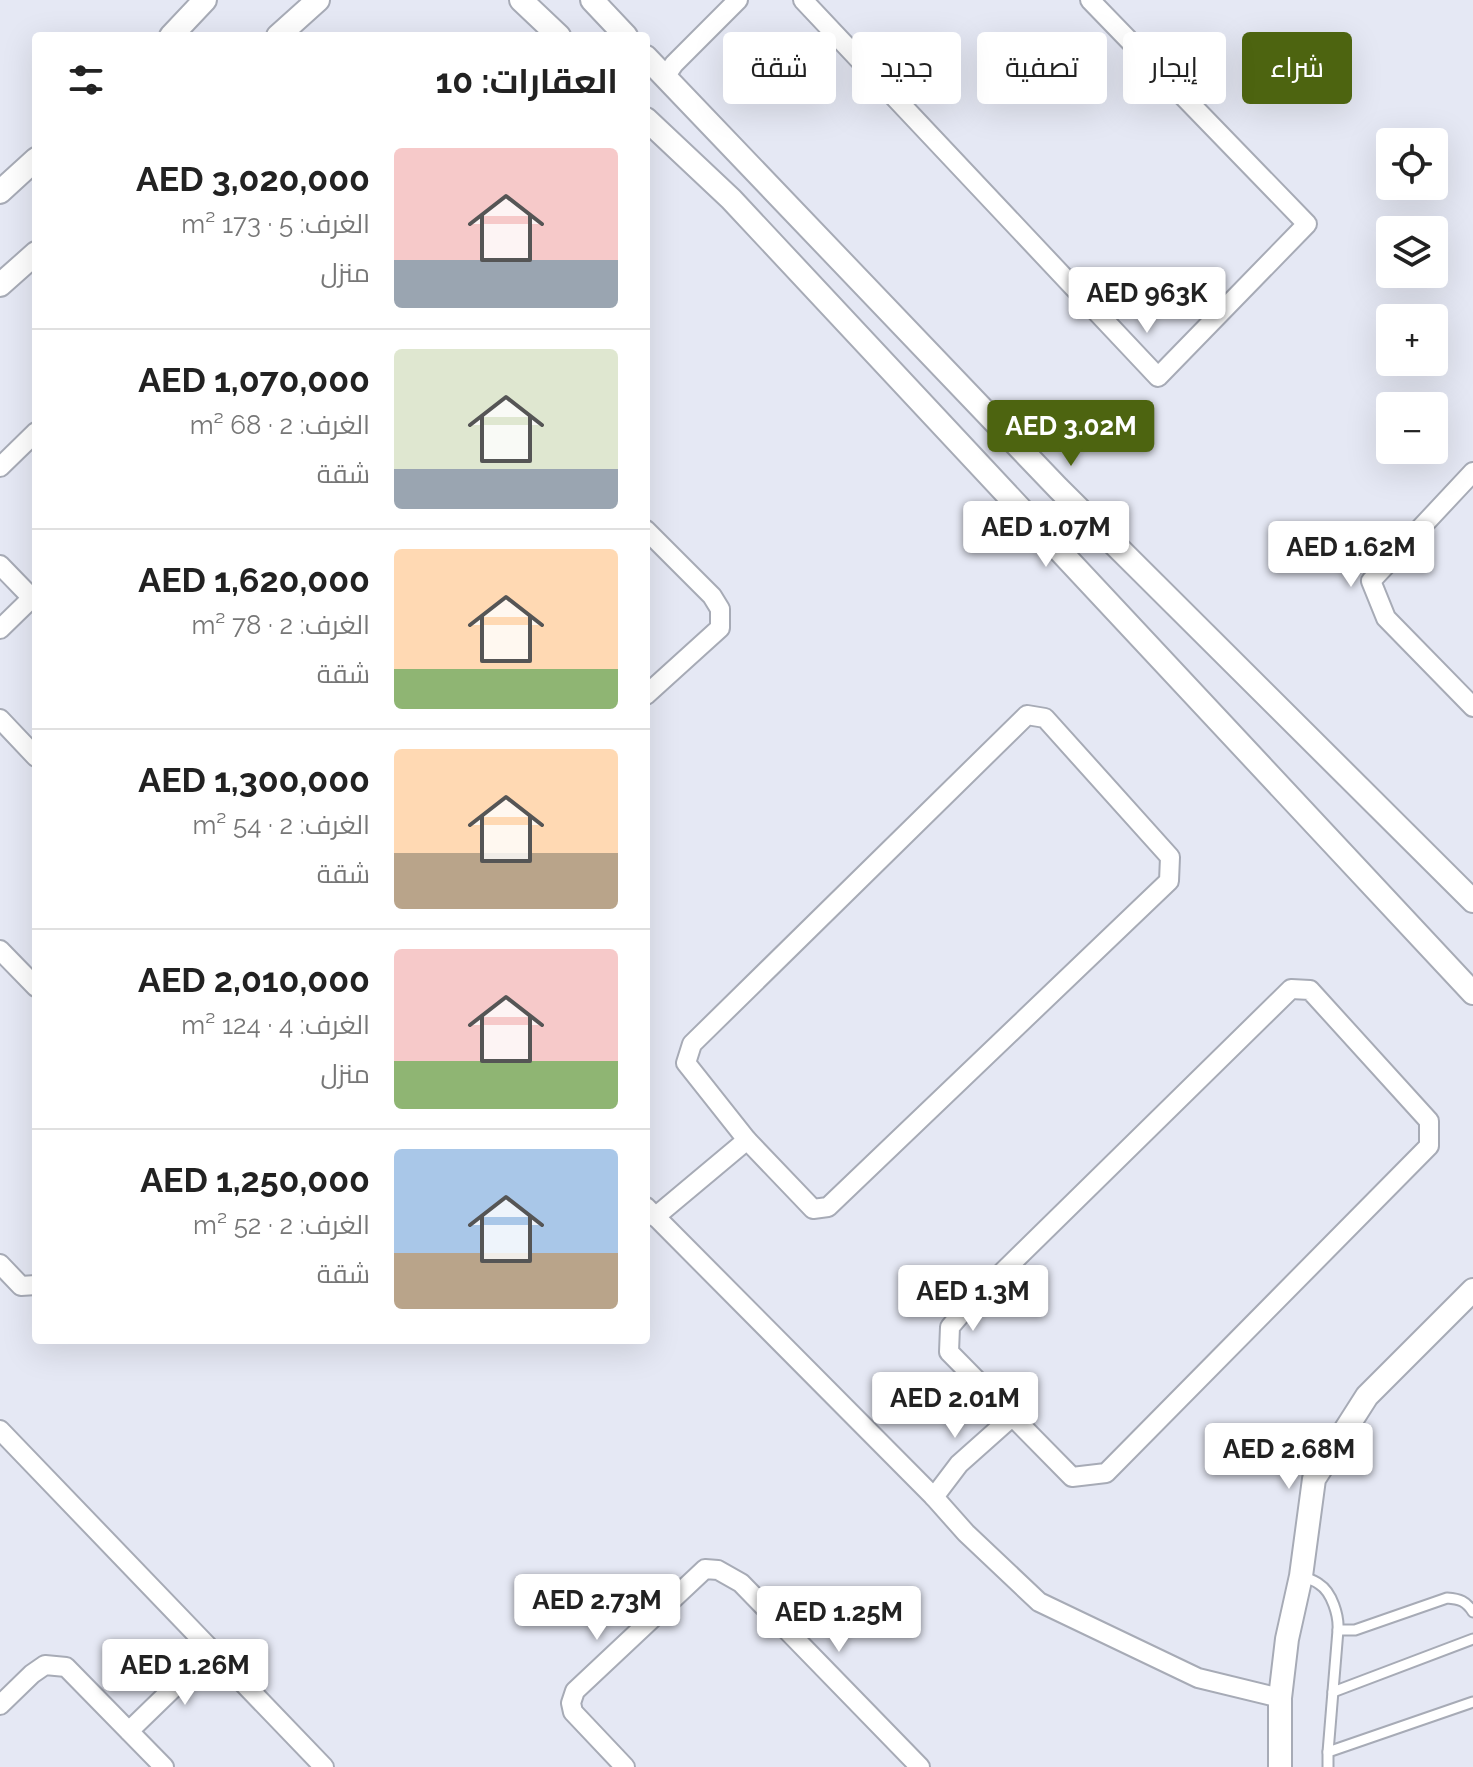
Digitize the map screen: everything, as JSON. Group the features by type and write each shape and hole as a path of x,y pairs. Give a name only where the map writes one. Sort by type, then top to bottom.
{"street":[{"path":"175,32 205,0"},
{"path":"282,32 318,0"},
{"path":"521,0 555,32"},
{"path":"592,0 622,32"},
{"path":"665,77 674,64 738,0"},
{"path":"803,0 1158,377 1307,224 1090,0"},
{"path":"650,61 1058,488 1473,901"},
{"path":"657,138 731,199 1473,993"},
{"path":"0,192 32,163"},
{"path":"0,285 32,257"},
{"path":"814,289 841,261"},
{"path":"0,467 32,436"},
{"path":"1473,472 1371,581 1386,618 1473,707"},
{"path":"650,534 712,596 720,609 720,628 650,691"},
{"path":"0,565 32,594"},
{"path":"0,629 32,598"},
{"path":"1027,715 1045,718 1170,857 1169,881 828,1207 813,1209 747,1140 686,1063 692,1044 1027,715"},
{"path":"0,719 32,753"},
{"path":"0,950 32,983"},
{"path":"1291,989 1310,990 1429,1121 1429,1146 1106,1473 1072,1477 1013,1416 949,1352 950,1327 1291,989"},
{"path":"747,1140 651,1212 966,1533 1039,1602 1198,1678 1280,1698"},
{"path":"0,1264 21,1286 32,1285"},
{"path":"1280,1767 1280,1698 1314,1479 1367,1396 1473,1290"},
{"path":"934,1497 959,1464 1013,1416"},
{"path":"0,1430 324,1767"},
{"path":"625,1767 573,1712 571,1703 575,1691 705,1569 718,1570 741,1583 920,1767"},
{"path":"129,1731 193,1669 215,1653"},
{"path":"0,1705 45,1665 66,1667 164,1767"}],"lane":[{"path":"1301,1576 1327,1590 1336,1614 1338,1630 1328,1767"},
{"path":"1338,1630 1355,1630 1447,1598 1471,1605"},
{"path":"1333,1692 1473,1639"},
{"path":"1328,1752 1473,1702"}]}
